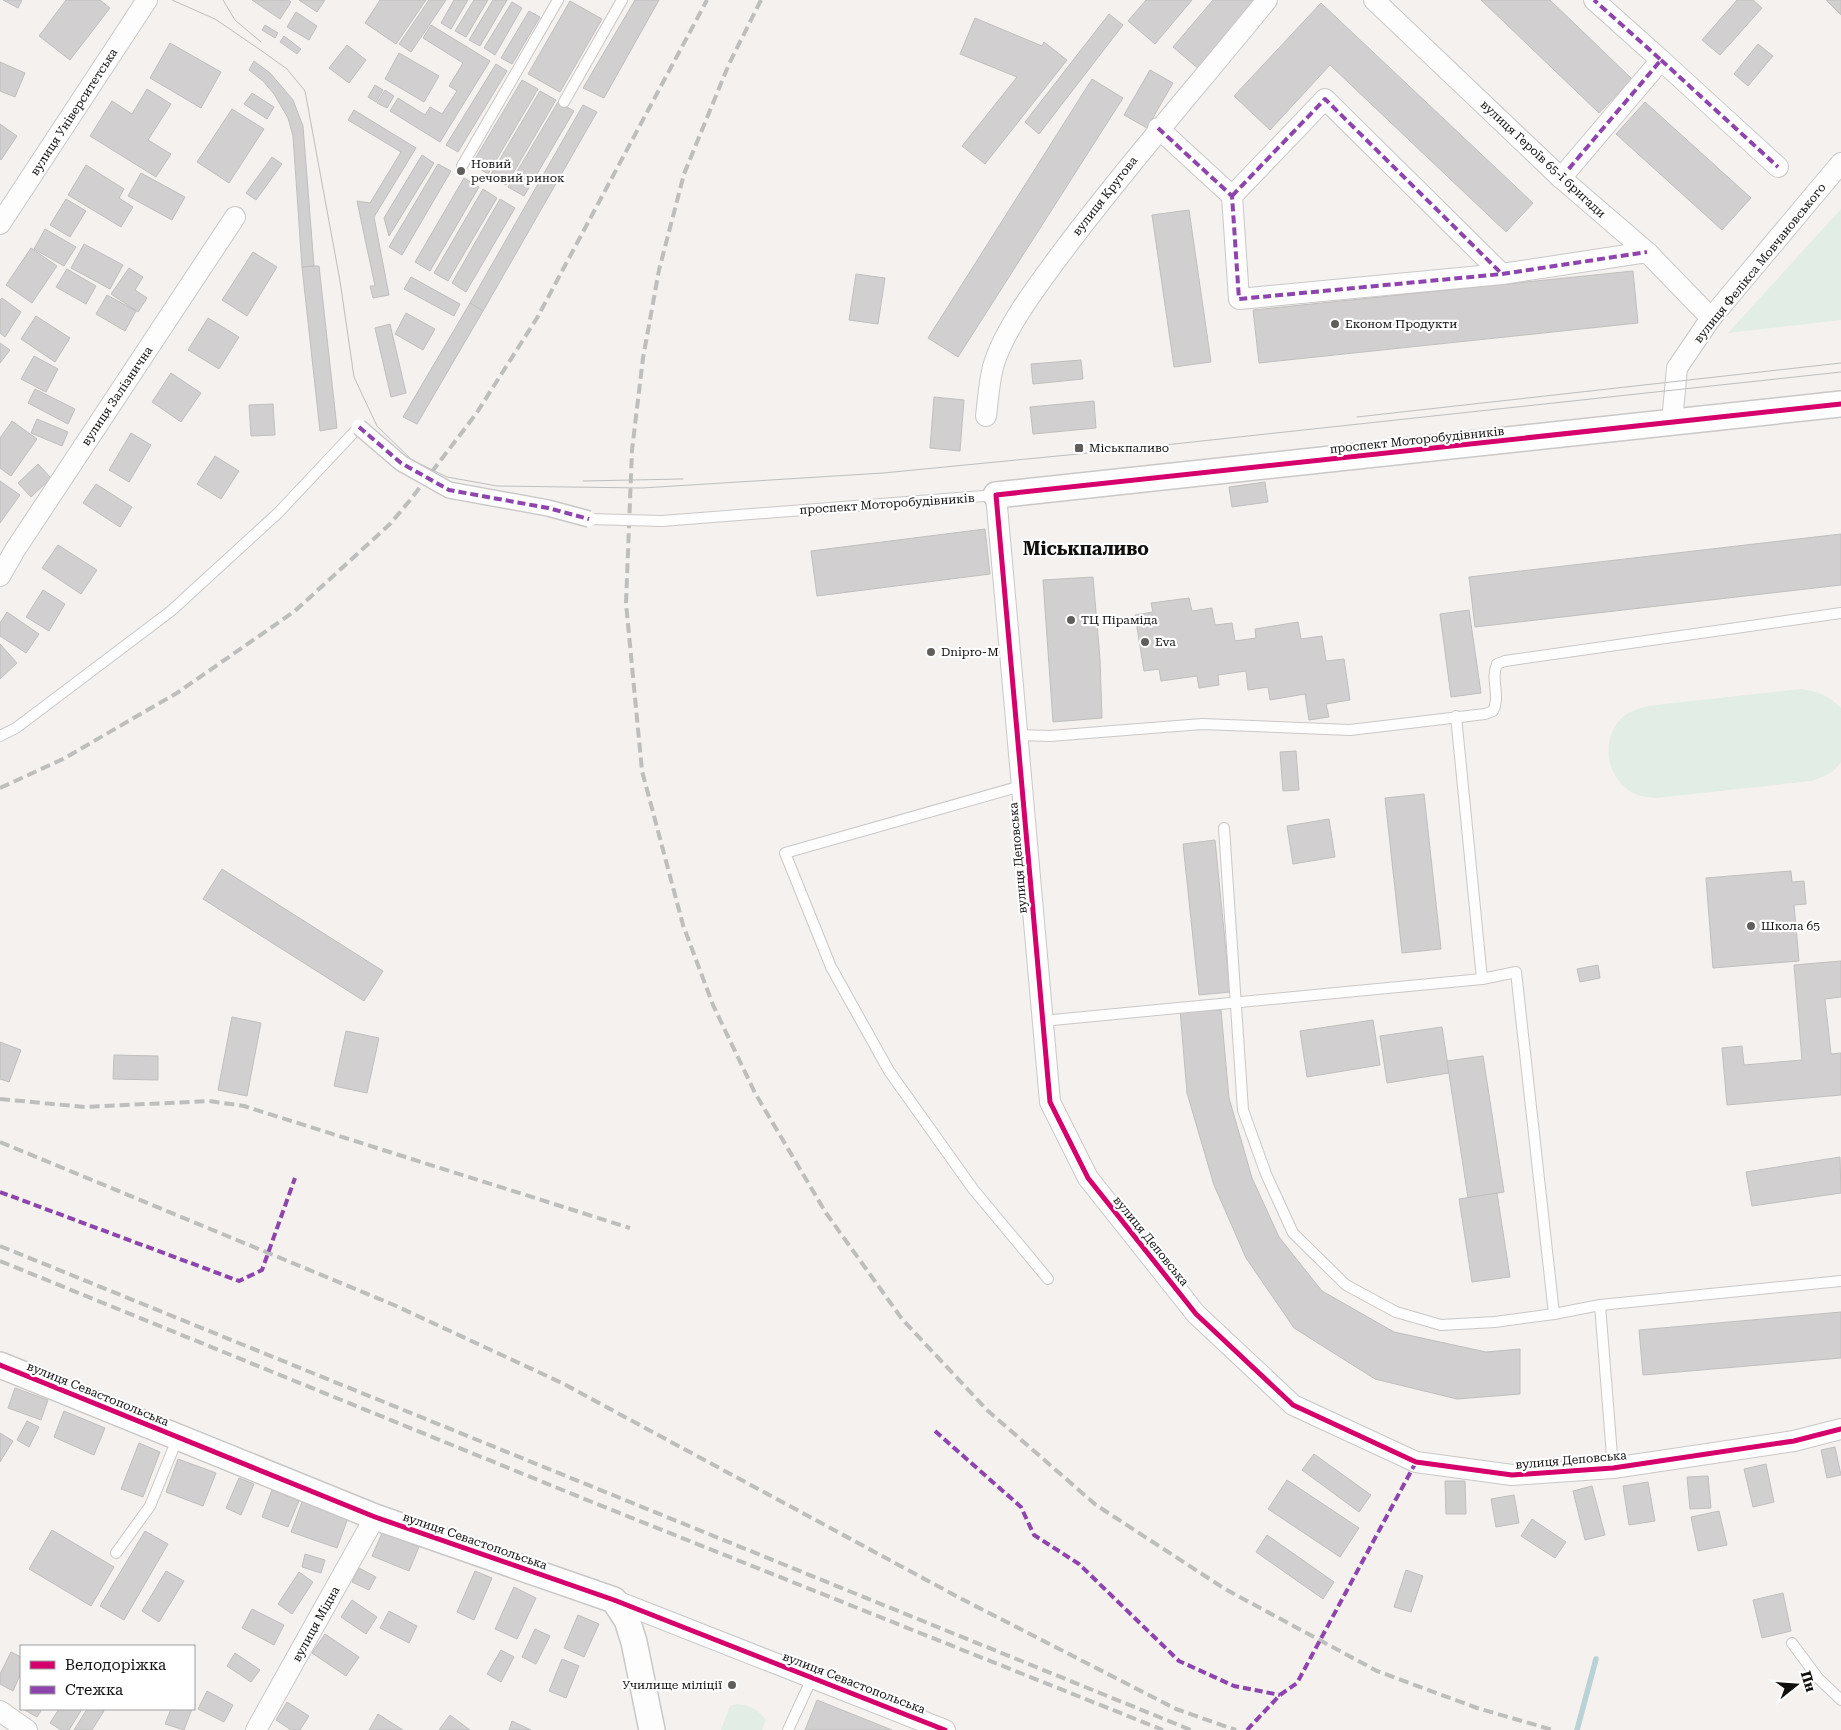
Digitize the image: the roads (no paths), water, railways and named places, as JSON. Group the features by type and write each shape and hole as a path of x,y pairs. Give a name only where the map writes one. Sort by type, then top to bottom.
{"street":[{"name":"вулиця Університетська","path":"0,224 146,0"},
{"name":"вулиця Кругова","path":"986,416 993,367 1009,331 1044,277 1158,128 1191,93 1267,0"},
{"name":"вулиця Героїв 65-ї бригади","path":"1374,0 1561,178 1647,252 1711,318"},
{"path":"1594,0 1778,167"},
{"path":"1561,178 1660,60"},
{"path":"1232,196 1325,98 1502,274"},
{"path":"1158,128 1232,196 1239,299 1502,274 1647,252"},
{"name":"вулиця Фелікса Мовчановського","path":"1672,422 1676,368 1711,318 1841,163"},
{"name":"вулиця Залізнична","path":"0,576 235,218"},
{"name":"проспект Моторобудівників","path":"996,496 1841,404"},
{"path":"359,427 401,463 449,490 548,508 589,519"},
{"name":"вулиця Деповська","path":"996,496 1050,1102 1088,1178 1196,1314 1293,1405 1416,1462 1512,1475 1613,1468 1794,1441 1841,1429"},
{"name":"вулиця Севастопольська","path":"0,1365 375,1517 614,1600 946,1730"},
{"name":"вулиця Мідна","path":"256,1730 375,1517"},
{"path":"614,1600 627,1620 634,1642 649,1729"},
{"path":"0,1711 27,1730"}],"lane":[{"path":"462,166 558,0"},
{"path":"564,102 622,0"},
{"path":"0,736 16,728 171,611 278,513 359,427"},
{"name":"проспект Моторобудівників","path":"589,519 662,521 996,496"},
{"path":"1017,735 1050,736 1202,724 1350,730 1485,714 1493,711 1496,705 1494,670 1497,664 1505,661 1841,613"},
{"path":"1456,716 1482,979"},
{"path":"1022,786 785,853 831,967 889,1071 973,1189 1048,1279"},
{"path":"1224,828 1243,1110 1266,1174 1293,1234 1346,1285 1396,1312 1441,1325 1495,1322 1554,1314 1600,1305 1841,1281"},
{"path":"1042,1021 1482,979 1516,972 1554,1314"},
{"path":"1600,1305 1613,1468"},
{"path":"116,1553 150,1506 178,1437"},
{"path":"1792,1643 1818,1678 1841,1700"},
{"path":"788,1730 812,1678"}],"waterway":[{"path":"1577,1730 1596,1659"}],"tram line":[{"path":"172,0 215,19 259,49 287,69 305,91 340,281 354,377 377,426 412,460 447,477 497,486 642,488 883,473 1109,451 1841,372"},
{"path":"223,0 235,20 261,42"},
{"path":"1357,417 1841,363"},
{"path":"583,481 683,479"}],"railway":[{"path":"0,788 63,759 177,693 295,611 390,524 476,414 537,318 707,0"},
{"path":"761,0 729,64 684,174 659,270 643,358 632,450 626,603 642,771 683,925 713,1005 755,1093 826,1213 902,1319 987,1410 1096,1505 1225,1589 1377,1671 1477,1708 1553,1730"},
{"path":"0,1099 85,1107 209,1101 244,1106 630,1228"},
{"path":"0,1142 394,1305 562,1383 958,1597 1176,1709 1236,1730"},
{"path":"0,1246 1191,1730"},
{"path":"0,1261 592,1502 1163,1730"}],"place":[{"name":"Новий речовий ринок","path":"461,171"},
{"name":"Економ Продукти","path":"1335,324"},
{"name":"Міськпаливо","path":"1079,448"},
{"name":"ТЦ Піраміда","path":"1071,620"},
{"name":"Eva","path":"1145,642"},
{"name":"Dnipro-M","path":"931,652"},
{"name":"Школа 65","path":"1751,926"},
{"name":"Училище міліції","path":"732,1685"}],"district":[{"name":"Міськпаливо","path":"1086,548"}]}
